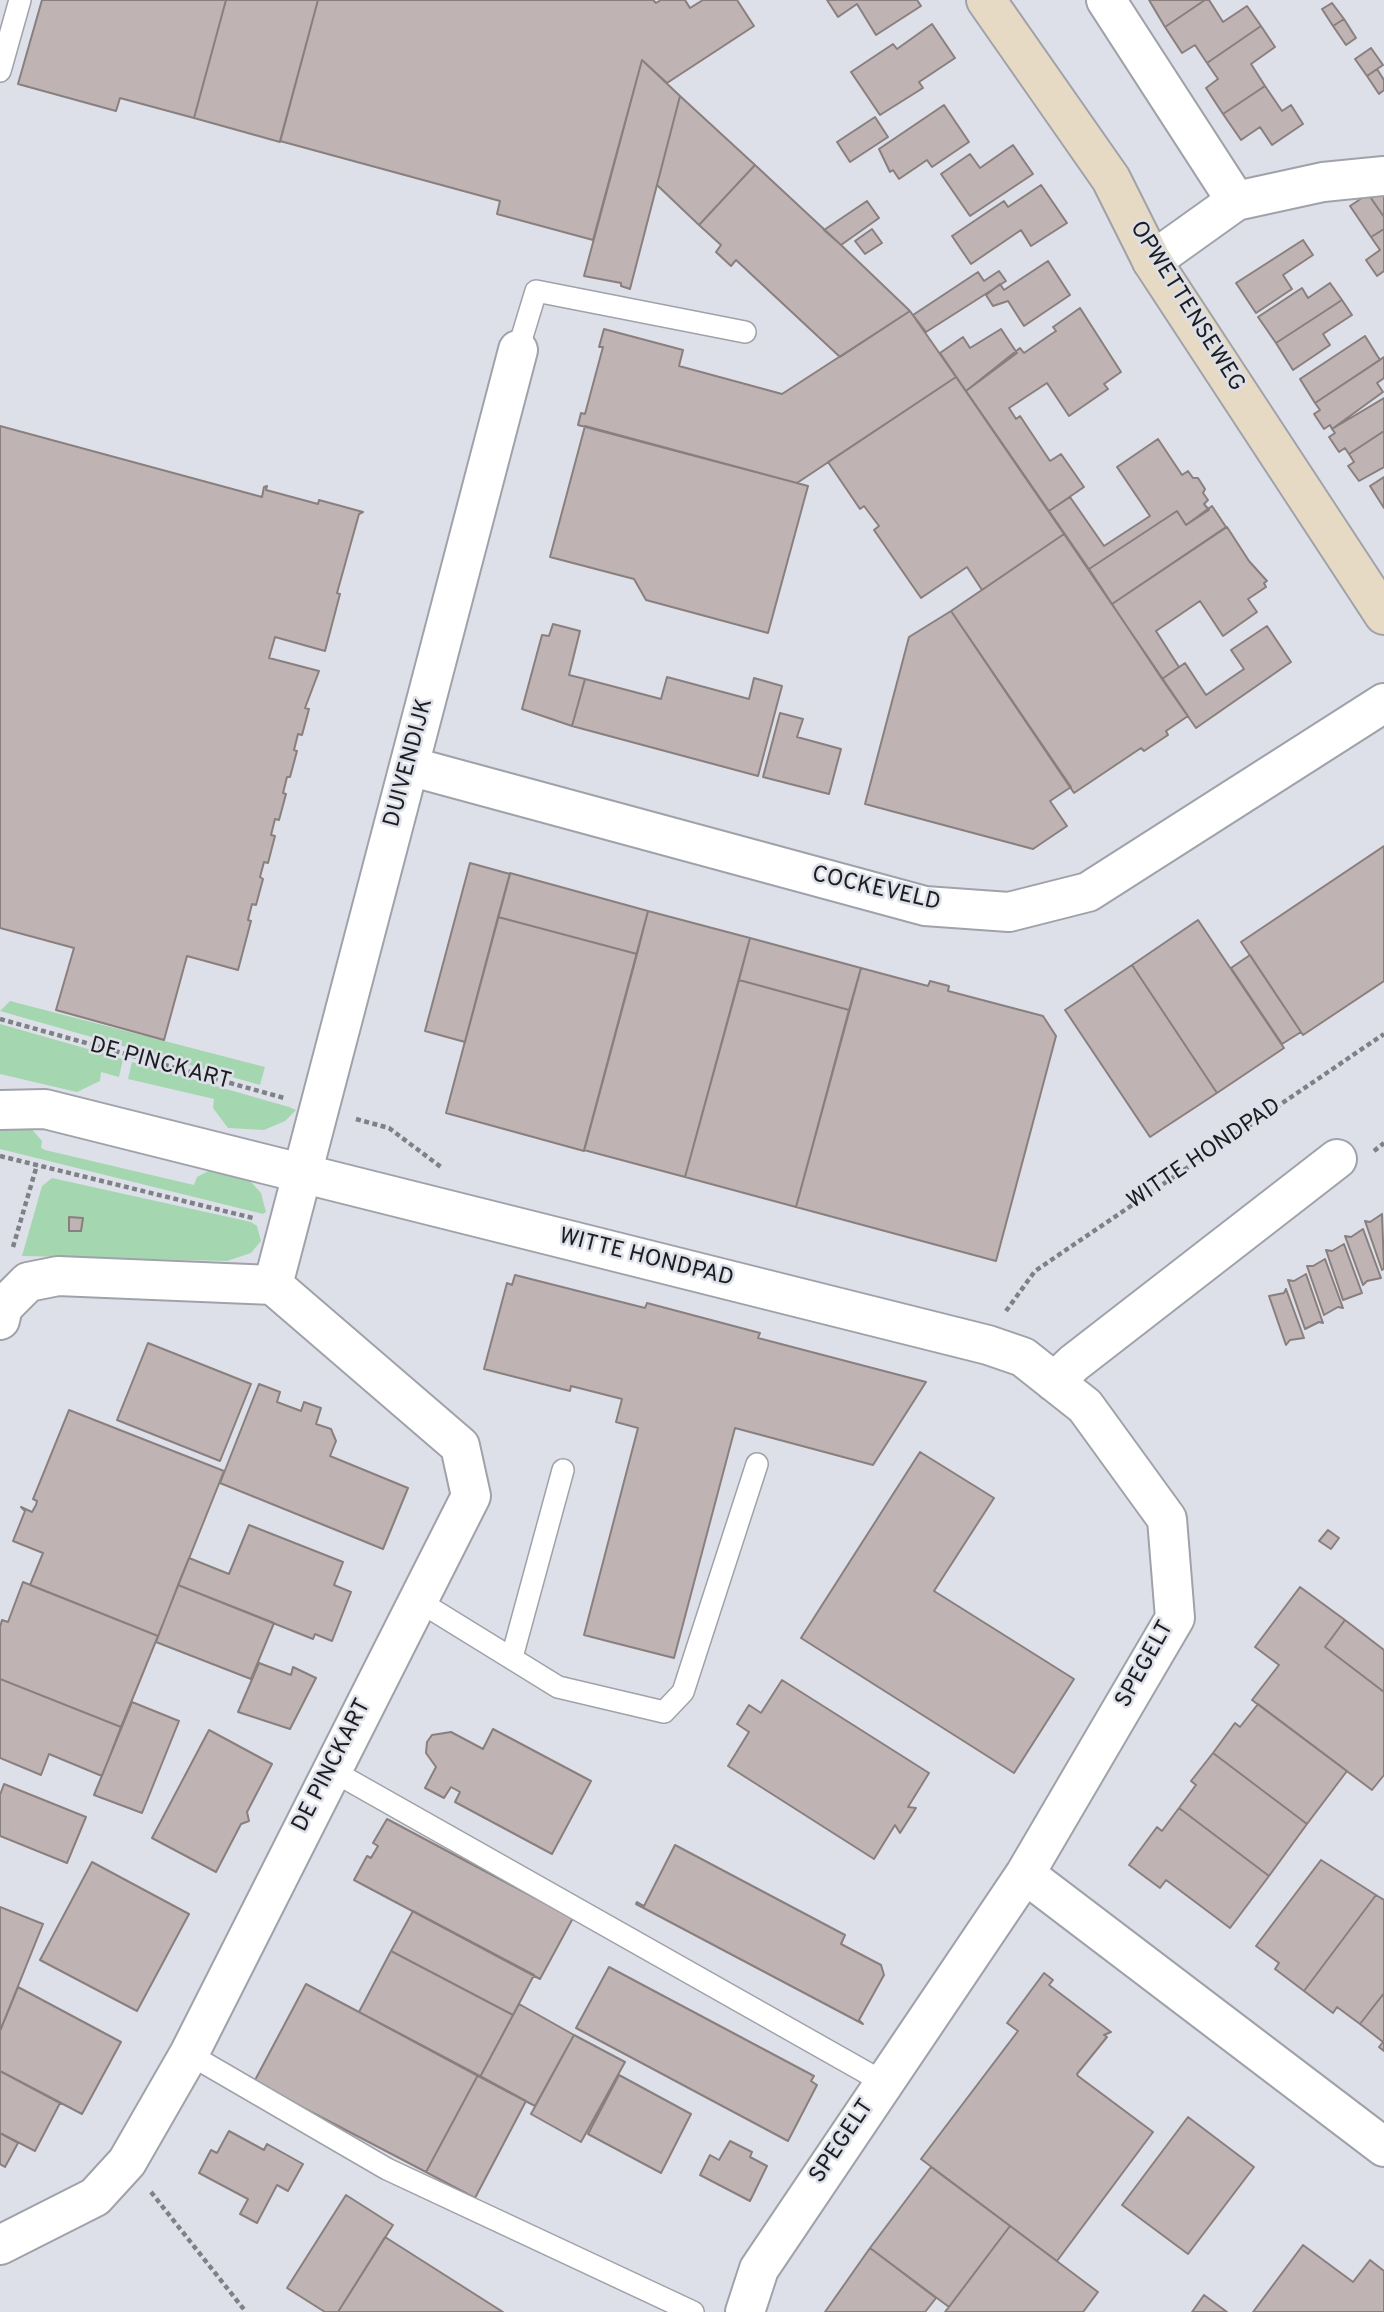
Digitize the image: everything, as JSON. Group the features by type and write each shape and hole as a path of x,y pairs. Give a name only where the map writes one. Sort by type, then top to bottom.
{"street":[{"name":"OPWETTENSEWEG","path":"986,0 1111,179 1152,261 1384,615"},
{"path":"1106,0 1236,201"},
{"path":"1152,261 1236,201 1323,182 1384,176"},
{"name":"DUIVENDIJK","path":"303,1175 518,350"},
{"name":"COCKEVELD","path":"409,766 925,906 1009,912 1088,892 1384,703"},
{"path":"0,1083 45,1109"},
{"path":"0,1110 45,1109 303,1175 273,1285 58,1276 28,1282 1,1311"},
{"path":"1054,1382 1074,1363 1337,1159"},
{"name":"WITTE HONDPAD","path":"303,1175 996,1329"},
{"name":"DE PINCKART","path":"0,2245 94,2197 127,2162 189,2054 471,1496 460,1446 273,1285"},
{"name":"SPEGELT","path":"746,2312 759,2269 1025,1874 1175,1618 1167,1519 1085,1406 1023,1357 996,1329"},
{"path":"1025,1874 1384,2147"}],"lane":[{"path":"0,71 20,0"},
{"path":"518,350 536,291 745,332"},
{"path":"417,1600 558,1686 664,1712 683,1692 757,1464"},
{"path":"512,1657 563,1470"},
{"path":"331,1770 883,2082"},
{"path":"189,2054 387,2169 693,2312"}],"path":[{"name":"DE PINCKART","path":"0,1018 321,1109"},
{"name":"WITTE HONDPAD","path":"996,1329 1035,1271 1384,1034"},
{"path":"0,1156 290,1228"},
{"path":"1,1311 14,1241 37,1165"},
{"path":"127,2162 246,2312"}],"green space":[{"path":"10,1001 265,1067 260,1085 0,1011"},
{"path":"0,1024 123,1059 119,1077 101,1072 100,1081 77,1092 0,1074"},
{"path":"132,1062 296,1110 285,1121 264,1130 228,1128 213,1108 214,1099 128,1079"},
{"path":"0,1124 30,1127 42,1141 41,1148 45,1150 194,1185 197,1177 218,1166 241,1174 252,1183 261,1193 266,1212 263,1214 0,1149"},
{"path":"52,1178 251,1222 257,1226 261,1241 251,1253 227,1261 22,1256 42,1186"}],"building":[{"path":"42,0 226,0 194,118 120,98 116,111 18,84"},
{"path":"226,0 318,0 280,142 194,118"},
{"path":"318,0 653,0 656,3 661,0 685,0 690,8 703,0 737,0 754,26 667,83 642,60 593,240 497,214 500,201 280,141"},
{"path":"827,0 917,0 921,6 876,35 857,4 838,17"},
{"path":"1149,0 1205,0 1165,27"},
{"path":"1209,0 1223,22 1247,6 1261,26 1207,63 1195,45 1182,53 1165,27"},
{"path":"1332,3 1344,19 1333,26 1322,9"},
{"path":"1344,19 1356,38 1346,45 1333,26"},
{"path":"932,24 955,58 919,82 923,88 880,115 851,72 893,44 897,49"},
{"path":"1261,26 1275,47 1251,64 1265,86 1223,114 1206,88 1218,79 1207,63"},
{"path":"1371,48 1383,65 1367,76 1355,59"},
{"path":"642,60 680,96 630,289 621,286 621,283 584,276"},
{"path":"1377,69 1384,80 1384,90 1379,94 1367,76"},
{"path":"1265,86 1282,111 1291,105 1303,124 1272,145 1260,127 1241,140 1223,114"},
{"path":"680,96 755,165 699,225 657,185"},
{"path":"944,105 969,142 932,167 927,160 899,179 893,170 890,172 879,149"},
{"path":"875,117 888,137 850,162 837,142"},
{"path":"1013,145 1033,174 970,216 941,174 970,154 980,168"},
{"path":"755,165 910,311 840,357 736,260 731,266 716,252 721,245 699,225"},
{"path":"1041,185 1067,223 1031,246 1021,230 971,264 952,236 1004,201 1008,207"},
{"path":"1384,190 1384,217 1371,198"},
{"path":"1368,194 1384,217 1384,229 1371,237 1350,206"},
{"path":"867,201 879,218 841,245 824,230"},
{"path":"872,229 882,243 865,254 855,241"},
{"path":"1384,229 1384,271 1377,276 1366,260 1380,250 1371,237"},
{"path":"1303,240 1313,255 1283,275 1292,289 1256,313 1236,283"},
{"path":"1048,261 1070,295 1024,326 1008,301 993,306 986,295 1000,284 1004,290"},
{"path":"999,271 1006,281 926,332 913,315 978,272 984,281"},
{"path":"1330,283 1342,300 1276,343 1258,317 1302,288 1308,298"},
{"path":"1342,300 1352,315 1323,334 1330,345 1293,370 1276,343"},
{"path":"1080,308 1121,372 1104,384 1108,389 1069,416 1047,383 1009,408 1016,419 1020,416 1050,461 1061,454 1084,487 1049,511 966,391 1020,348 1024,353 1056,331 1053,327"},
{"path":"910,311 956,377 797,483 578,425 581,413 585,414 603,347 599,347 604,329 683,350 679,366 782,394"},
{"path":"1001,329 1017,353 966,391 940,353 963,337 970,348"},
{"path":"1365,336 1380,360 1315,403 1300,379"},
{"path":"1384,357 1384,378 1377,383 1383,392 1332,429 1330,425 1324,429 1314,414 1320,410 1315,403"},
{"path":"956,377 1064,534 982,590 967,567 921,598 874,530 879,526 864,506 860,509 828,462"},
{"path":"1384,398 1384,431 1349,454 1345,448 1339,452 1329,437 1335,433 1332,429"},
{"path":"0,426 262,497 264,487 267,486 266,490 318,504 319,500 363,512 359,514 337,593 340,594 325,651 275,637 269,658 319,671 305,708 309,709 302,735 298,734 294,750 297,751 290,777 287,777 283,793 286,794 279,820 275,819 271,835 275,836 268,863 264,862 260,877 263,879 256,905 252,904 248,920 251,921 238,970 187,956 164,1040 56,1010 74,948 0,928"},
{"path":"585,426 808,486 768,633 646,600 634,579 550,557"},
{"path":"1384,431 1384,467 1359,481 1348,466 1354,462 1349,454"},
{"path":"1158,439 1182,475 1188,471 1193,478 1198,478 1205,489 1203,493 1208,500 1204,504 1209,510 1186,525 1177,511 1089,569 1049,511 1070,497 1104,546 1150,516 1117,467"},
{"path":"1384,477 1384,508 1370,486"},
{"path":"1212,506 1226,527 1112,604 1089,569 1177,511 1186,525"},
{"path":"1227,527 1249,561 1267,581 1264,583 1266,587 1248,599 1257,612 1223,636 1200,601 1156,631 1179,667 1162,679 1112,604"},
{"path":"1064,534 1188,716 1166,731 1168,735 1144,751 1141,748 1074,793 951,611"},
{"path":"951,611 1071,787 1050,801 1067,826 1033,849 865,804 909,637"},
{"path":"553,624 580,631 569,675 585,679 572,726 522,709 542,635 549,636"},
{"path":"1267,626 1291,662 1196,728 1162,679 1185,663 1206,695 1244,669 1231,650"},
{"path":"667,677 749,699 754,678 782,686 758,776 572,726 585,679 661,699"},
{"path":"780,713 803,719 797,737 841,749 829,794 763,777"},
{"path":"1384,846 1384,981 1303,1035 1241,942"},
{"path":"470,863 510,874 465,1042 425,1031"},
{"path":"510,873 648,911 637,954 498,917"},
{"path":"648,911 750,938 685,1177 584,1150"},
{"path":"498,917 637,954 584,1151 446,1113"},
{"path":"1198,920 1284,1048 1217,1093 1132,965"},
{"path":"750,938 861,968 849,1010 739,980"},
{"path":"1250,955 1301,1032 1282,1044 1231,968"},
{"path":"1132,965 1217,1093 1150,1137 1065,1010"},
{"path":"861,968 928,986 930,981 949,986 948,991 1043,1016 1056,1036 996,1261 796,1207"},
{"path":"739,980 849,1010 796,1207 685,1177"},
{"path":"1382,1214 1382,1270 1365,1221 1370,1222"},
{"path":"69,1217 83,1218 81,1231 69,1231"},
{"path":"1363,1229 1381,1278 1367,1281 1363,1285 1345,1236 1351,1237"},
{"path":"1344,1244 1362,1293 1343,1300 1326,1250 1332,1251"},
{"path":"1325,1259 1343,1308 1338,1307 1324,1315 1307,1266 1313,1266"},
{"path":"1306,1274 1323,1323 1319,1322 1305,1329 1288,1280 1294,1281"},
{"path":"515,1275 645,1308 647,1303 760,1333 758,1338 926,1382 873,1465 735,1428 674,1658 584,1635 638,1428 616,1422 622,1399 571,1386 570,1391 484,1369 507,1283 512,1285"},
{"path":"1286,1289 1304,1338 1290,1340 1286,1345 1269,1296 1284,1293"},
{"path":"148,1343 251,1384 220,1461 117,1420"},
{"path":"259,1384 280,1392 277,1402 301,1411 304,1402 321,1408 316,1424 331,1429 336,1441 330,1456 408,1488 383,1549 220,1483"},
{"path":"69,1410 224,1471 158,1636 30,1585 43,1553 13,1541 25,1511 21,1507 32,1512 36,1505 37,1501 33,1499"},
{"path":"920,1452 994,1498 934,1591 1074,1679 1014,1773 801,1638"},
{"path":"249,1525 343,1562 334,1585 351,1592 332,1641 315,1634 313,1639 178,1585 189,1558 229,1574"},
{"path":"1328,1530 1339,1538 1331,1549 1319,1541"},
{"path":"23,1582 158,1636 121,1727 0,1679 0,1627 2,1620 8,1622"},
{"path":"178,1585 274,1623 251,1679 156,1642"},
{"path":"1300,1587 1345,1620 1325,1647 1384,1692 1384,1775 1372,1790 1252,1700 1279,1665 1255,1647"},
{"path":"1345,1620 1384,1650 1384,1692 1325,1647"},
{"path":"259,1663 291,1675 293,1667 316,1678 290,1729 238,1712"},
{"path":"0,1679 121,1727 102,1776 49,1754 41,1775 0,1758"},
{"path":"782,1680 929,1773 908,1807 916,1808 900,1833 895,1825 874,1859 728,1766 749,1732 737,1724 749,1705 761,1713"},
{"path":"132,1702 179,1721 142,1813 94,1795"},
{"path":"1258,1704 1347,1771 1307,1824 1213,1753 1235,1723 1240,1727"},
{"path":"493,1729 591,1781 552,1854 455,1802 460,1792 451,1787 444,1798 425,1788 436,1767 426,1753 427,1742 432,1735 451,1732 483,1749"},
{"path":"209,1730 272,1764 247,1812 249,1821 241,1824 216,1872 152,1838"},
{"path":"1213,1753 1307,1824 1269,1876 1179,1808 1196,1785 1191,1781"},
{"path":"4,1784 86,1817 67,1863 0,1836 0,1795"},
{"path":"1179,1808 1269,1876 1230,1928 1166,1880 1160,1888 1129,1865 1157,1827 1162,1831"},
{"path":"387,1819 573,1918 540,1979 354,1880 367,1856 371,1858 378,1846 373,1843"},
{"path":"675,1845 845,1935 841,1944 881,1965 884,1975 859,2020 863,2024 636,1904 637,1902 644,1906"},
{"path":"1321,1860 1376,1895 1304,1991 1275,1969 1279,1963 1256,1946"},
{"path":"92,1862 189,1914 137,2011 40,1960"},
{"path":"1376,1895 1384,1900 1384,1993 1360,2024 1337,2007 1333,2013 1304,1991"},
{"path":"0,1907 43,1924 0,2031"},
{"path":"413,1911 534,1975 513,2015 391,1951"},
{"path":"391,1951 513,2015 480,2077 359,2012"},
{"path":"609,1967 814,2076 811,2081 817,2085 788,2141 576,2028"},
{"path":"1044,1973 1053,1980 1049,1985 1111,2032 1104,2035 1107,2037 1078,2076 1153,2132 1057,2261 921,2159 1018,2031 1007,2023"},
{"path":"306,1984 478,2075 426,2172 254,2082"},
{"path":"18,1987 121,2042 82,2114 0,2071 0,2031"},
{"path":"1384,1993 1384,2051 1379,2047 1383,2042 1360,2024"},
{"path":"519,2004 574,2035 535,2106 480,2077"},
{"path":"574,2035 625,2062 581,2142 531,2114"},
{"path":"0,2071 60,2103 35,2151 0,2133"},
{"path":"478,2075 526,2101 475,2198 426,2172"},
{"path":"619,2075 691,2114 661,2173 588,2134"},
{"path":"1188,2117 1254,2167 1188,2254 1122,2205"},
{"path":"229,2131 264,2150 267,2144 303,2164 288,2191 277,2185 257,2223 240,2214 248,2199 199,2173 211,2150 217,2153"},
{"path":"0,2133 18,2143 5,2167 0,2164"},
{"path":"730,2141 752,2152 750,2157 767,2166 750,2201 700,2175 710,2155 719,2160"},
{"path":"931,2167 1010,2226 949,2307 870,2248"},
{"path":"346,2195 393,2225 338,2312 325,2312 287,2288"},
{"path":"1010,2226 1098,2292 1083,2312 945,2312"},
{"path":"385,2237 503,2312 338,2312"},
{"path":"1303,2245 1353,2282 1370,2260 1384,2271 1384,2312 1253,2312"},
{"path":"870,2248 936,2298 925,2312 825,2312"},
{"path":"1204,2295 1227,2312 1192,2312"}]}
